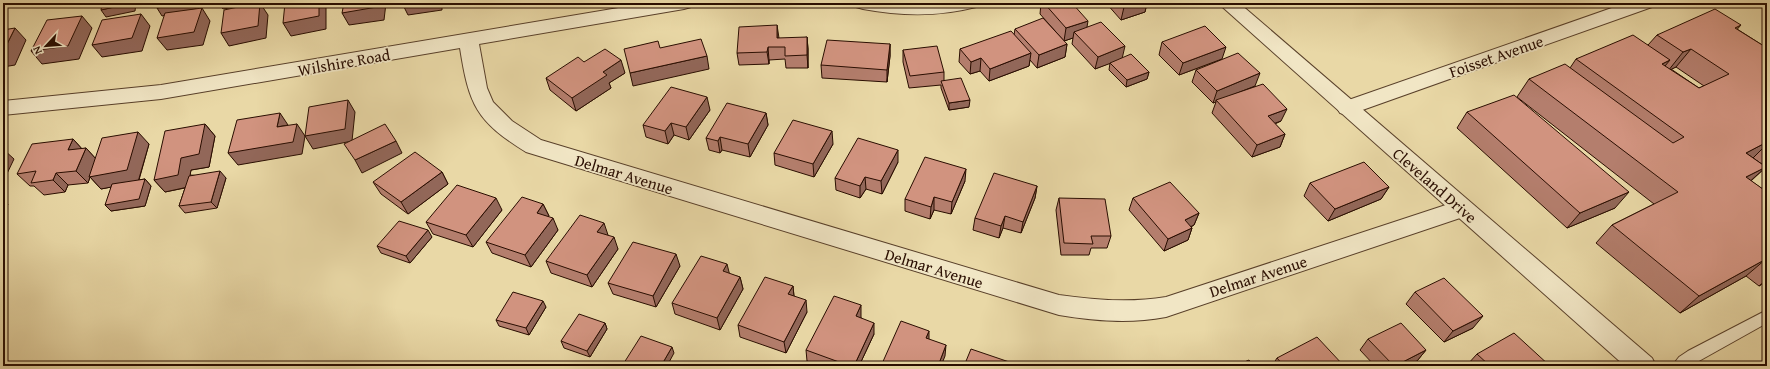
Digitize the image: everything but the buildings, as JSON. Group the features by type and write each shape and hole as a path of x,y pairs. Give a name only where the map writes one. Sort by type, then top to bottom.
{"street":[{"name":"Wilshire Road","path":"3,108 161,92 469,41 684,3"},
{"path":"863,3 914,10 948,8 969,3"},
{"name":"Cleveland Drive","path":"1227,3 1461,209 1643,366"},
{"name":"Foisset Avenue","path":"1347,108 1645,3"},
{"name":"Delmar Avenue","path":"469,41 480,98 494,116 508,130 534,146 1059,305 1104,312 1141,312 1166,307 1461,209"}],"lane":[{"path":"1681,364 1767,316"}]}
